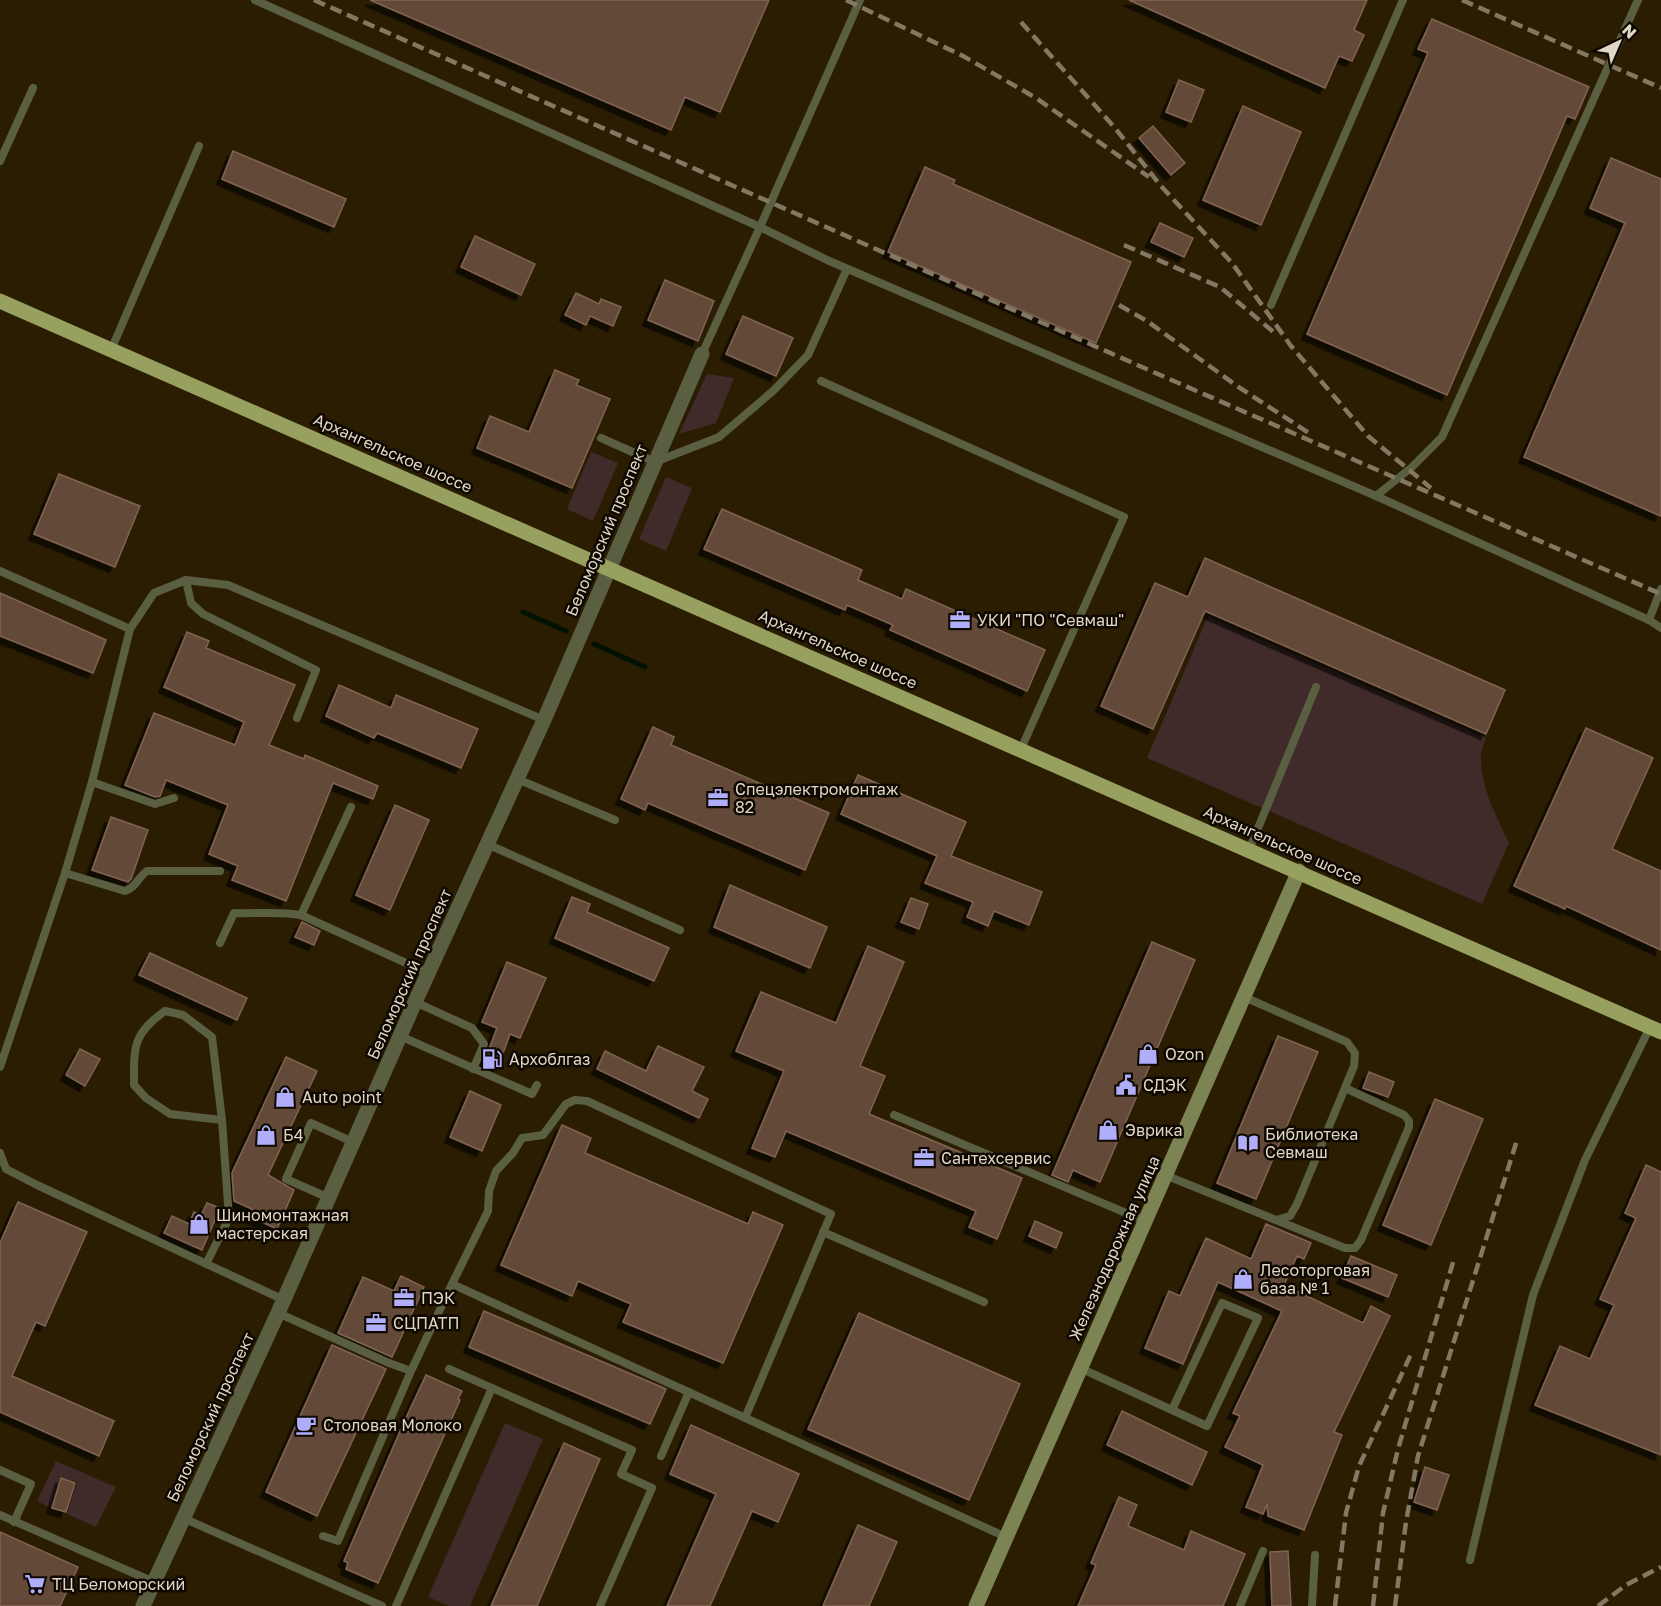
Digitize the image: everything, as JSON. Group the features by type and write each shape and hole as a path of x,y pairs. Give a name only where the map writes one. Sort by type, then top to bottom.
{"main road":[{"name":"Архангельское шоссе","path":"0,301 1656,1030"},
{"name":"Железнодорожная улица","path":"976,1606 1299,872"}],"street":[{"name":"Беломорский проспект","path":"143,1606 281,1306 415,1002 544,720 702,354"}],"lane":[{"path":"255,0 760,227 847,269 1376,496 1649,620 1661,628"},
{"path":"702,354 860,0"},
{"path":"1271,305 1403,0"},
{"path":"1376,496 1412,467 1442,437 1638,0"},
{"path":"0,161 33,88"},
{"path":"111,350 199,146"},
{"path":"601,438 655,462 719,437 773,391 808,355 847,269"},
{"path":"821,381 1124,517 1021,749"},
{"path":"0,571 130,629"},
{"path":"186,580 191,603 203,614 316,670 297,718"},
{"path":"0,1067 65,873 92,782 130,629 154,593 186,580 228,585 544,720"},
{"path":"1649,620 1661,589"},
{"path":"1250,850 1316,687"},
{"path":"517,779 615,820"},
{"path":"92,782 154,804 174,798"},
{"path":"301,915 351,807"},
{"path":"487,844 681,930"},
{"path":"65,873 125,891 135,886 142,874 147,871 220,871"},
{"path":"220,942 234,913 265,914 283,911 301,915 429,973"},
{"path":"1244,997 1347,1042 1355,1053 1354,1066 1297,1204 1290,1216 1276,1220"},
{"path":"415,1002 472,1028 484,1044 473,1069"},
{"path":"206,1264 229,1218 222,1120 212,1036 183,1015 165,1011 152,1020 141,1033 134,1051 134,1085 146,1098 170,1114 222,1120"},
{"path":"1470,1560 1533,1295 1585,1160 1656,1030"},
{"path":"400,1036 531,1094 537,1085"},
{"path":"1165,1175 1345,1248 1354,1248 1361,1240 1409,1127 1409,1120 1404,1115 1345,1088"},
{"path":"323,1536 338,1541 411,1371 488,1211 489,1191 496,1171 513,1153 522,1138 543,1135 566,1104 575,1100 586,1101 831,1214 745,1418"},
{"path":"894,1115 1145,1221"},
{"path":"329,1198 286,1179 311,1123 353,1142"},
{"path":"0,1153 3,1170 206,1264 389,1363 411,1371"},
{"path":"823,1232 984,1302"},
{"path":"452,1284 1006,1537"},
{"path":"1080,1368 1207,1426 1258,1318 1222,1302 1172,1410"},
{"path":"449,1369 632,1450 621,1474 652,1488 600,1606"},
{"path":"396,1606 492,1388"},
{"path":"661,1456 688,1392"},
{"path":"0,1470 31,1484 14,1522"},
{"path":"0,1515 154,1582"},
{"path":"183,1518 382,1606"},
{"path":"1240,1606 1263,1551"},
{"path":"1312,1606 1315,1555"}],"shaded area":[{"path":"707,374 734,378 716,423 679,434"},
{"path":"591,452 618,463 593,521 567,509"},
{"path":"666,477 692,488 666,551 639,539"},
{"path":"1208,616 1486,738 1481,755 1483,779 1509,843 1482,904 1147,758"},
{"path":"505,1423 543,1439 470,1606 449,1606 428,1597"},
{"path":"56,1461 116,1487 96,1527 67,1514 77,1482 60,1477 51,1508 37,1501"}],"building":[{"path":"370,0 769,0 720,112 685,97 671,130"},
{"path":"1129,0 1367,0 1354,30 1364,35 1352,61 1339,56 1325,88"},
{"path":"1432,19 1589,87 1575,119 1567,116 1447,395 1307,334 1428,53 1418,49"},
{"path":"1179,80 1204,90 1191,122 1166,112"},
{"path":"1243,106 1301,132 1261,225 1203,200"},
{"path":"1153,126 1185,163 1171,175 1139,138"},
{"path":"233,151 346,199 334,227 222,179"},
{"path":"1611,158 1661,179 1661,516 1524,457 1625,223 1590,208"},
{"path":"925,167 955,180 953,184 1131,262 1096,343 888,252"},
{"path":"1160,223 1193,238 1184,257 1151,242"},
{"path":"475,236 535,264 521,295 461,267"},
{"path":"665,280 714,301 698,341 648,320"},
{"path":"576,293 599,304 601,299 621,307 613,326 590,316 586,325 565,315"},
{"path":"743,316 793,338 776,376 726,354"},
{"path":"555,370 579,380 576,385 610,399 572,488 477,448 490,416 529,432"},
{"path":"59,474 140,506 115,567 34,534"},
{"path":"722,509 862,570 858,580 902,599 906,589 1045,650 1027,691 890,630 893,625 847,605 845,610 704,549"},
{"path":"1205,558 1505,690 1486,734 1205,611 1153,729 1101,706 1155,583 1188,597"},
{"path":"0,593 106,640 93,673 0,636"},
{"path":"187,632 209,641 206,648 295,685 269,745 304,759 305,755 378,786 373,799 333,783 286,901 232,880 238,866 209,854 228,805 166,780 160,796 155,797 125,785 154,713 235,745 244,722 164,687"},
{"path":"339,685 391,708 396,695 478,729 461,768 377,733 374,738 326,716"},
{"path":"653,727 674,737 671,745 829,813 805,870 648,803 645,810 621,799"},
{"path":"1586,728 1653,758 1612,849 1661,871 1661,950 1566,906 1565,909 1514,886"},
{"path":"858,775 966,822 951,856 1042,892 1029,925 994,911 988,926 967,917 973,902 925,883 937,856 841,814"},
{"path":"395,805 429,820 390,910 356,895"},
{"path":"111,817 148,830 128,882 92,870"},
{"path":"730,885 827,927 810,968 714,927"},
{"path":"572,897 590,904 587,912 669,948 654,981 555,938"},
{"path":"911,898 928,904 919,929 901,922"},
{"path":"302,922 320,931 314,945 295,937"},
{"path":"1152,942 1195,960 1100,1182 1073,1170 1068,1182 1052,1175"},
{"path":"868,946 904,962 860,1066 885,1076 869,1114 1022,1178 997,1239 969,1227 976,1211 786,1131 775,1157 752,1148 784,1071 736,1051 761,992 836,1023"},
{"path":"150,953 247,998 237,1020 139,975"},
{"path":"507,962 546,978 520,1038 510,1034 498,1067 484,1062 497,1028 482,1022"},
{"path":"1278,1036 1318,1052 1256,1199 1217,1183"},
{"path":"658,1046 704,1067 692,1091 708,1099 699,1118 597,1069 605,1051 646,1071"},
{"path":"80,1049 100,1059 85,1086 66,1075"},
{"path":"286,1057 317,1071 268,1175 294,1190 277,1229 249,1216 252,1209 234,1201 232,1173"},
{"path":"1369,1072 1394,1082 1388,1097 1363,1088"},
{"path":"470,1091 501,1105 482,1151 450,1137"},
{"path":"1435,1099 1483,1119 1431,1245 1383,1225"},
{"path":"562,1125 591,1138 585,1153 748,1224 753,1212 783,1225 723,1363 623,1322 631,1304 578,1281 572,1296 501,1265"},
{"path":"1646,1165 1661,1172 1661,1455 1535,1405 1560,1346 1590,1359 1614,1305 1600,1299 1636,1218 1625,1213"},
{"path":"18,1202 87,1232 45,1326 36,1322 12,1376 114,1421 99,1456 0,1412 0,1243"},
{"path":"207,1203 220,1208 202,1250 164,1233 172,1216 189,1224 194,1212 201,1215"},
{"path":"1035,1221 1062,1233 1056,1248 1029,1236"},
{"path":"1266,1224 1311,1243 1304,1259 1297,1256 1284,1285 1363,1323 1371,1306 1390,1316 1334,1432 1342,1435 1304,1530 1268,1516 1267,1504 1263,1514 1246,1507 1263,1465 1225,1447 1240,1416 1233,1413 1282,1311 1218,1282 1183,1364 1145,1348 1169,1291 1180,1296 1206,1238 1251,1259"},
{"path":"1351,1256 1397,1275 1388,1297 1342,1278"},
{"path":"401,1276 424,1287 392,1357 338,1333 363,1277 394,1291"},
{"path":"484,1311 666,1389 650,1424 469,1347"},
{"path":"859,1313 1020,1384 969,1500 808,1429"},
{"path":"332,1345 386,1369 317,1516 266,1492"},
{"path":"426,1375 462,1391 458,1399 460,1400 378,1583 346,1569 348,1563 344,1561"},
{"path":"1122,1411 1207,1452 1192,1485 1107,1445"},
{"path":"691,1425 799,1474 778,1522 752,1511 710,1606 667,1606 716,1494 670,1474"},
{"path":"564,1443 600,1459 537,1606 491,1606"},
{"path":"1425,1467 1449,1475 1437,1510 1414,1502"},
{"path":"61,1478 75,1483 66,1512 52,1508"},
{"path":"1119,1497 1137,1505 1128,1526 1184,1550 1191,1531 1245,1554 1223,1606 1078,1606 1096,1565 1091,1563"},
{"path":"858,1525 897,1542 869,1606 823,1606"},
{"name":"ТЦ Беломорский","path":"0,1532 78,1567 60,1606 0,1606"},
{"path":"1288,1551 1291,1606 1272,1606 1270,1552"}],"waterway":[{"path":"523,612 566,631"},
{"path":"594,644 645,667"}],"railway":[{"path":"314,0 1661,594"},
{"path":"846,0 963,56 1036,98 1149,177"},
{"path":"1462,0 1661,88"},
{"path":"1021,22 1115,128 1161,186 1232,263 1291,346 1368,436 1431,488"},
{"path":"1124,245 1220,287 1277,335"},
{"path":"1119,305 1147,321 1240,388 1309,433"},
{"path":"1395,1606 1406,1522 1418,1456 1517,1140"},
{"path":"1373,1606 1383,1513 1398,1449 1454,1259"},
{"path":"1335,1606 1346,1513 1359,1466 1412,1352"},
{"path":"1598,1606 1626,1585 1661,1567"}],"place":[{"name":"УКИ \"ПО \"Севмаш\"","path":"960,620"},
{"name":"Спецэлектромонтаж 82","path":"718,798"},
{"name":"Ozon","path":"1148,1054"},
{"name":"Архоблгаз","path":"492,1059"},
{"name":"СДЭК","path":"1126,1085"},
{"name":"Auto point","path":"285,1097"},
{"name":"Эврика","path":"1108,1130"},
{"name":"Б4","path":"266,1135"},
{"name":"Библиотека Севмаш","path":"1248,1143"},
{"name":"Сантехсервис","path":"924,1158"},
{"name":"Шиномонтажная мастерская","path":"199,1224"},
{"name":"Лесоторговая база № 1","path":"1243,1279"},
{"name":"ПЭК","path":"404,1298"},
{"name":"СЦПАТП","path":"376,1323"},
{"name":"Столовая Молоко","path":"306,1425"},
{"name":"ТЦ Беломорский","path":"35,1584"}]}
